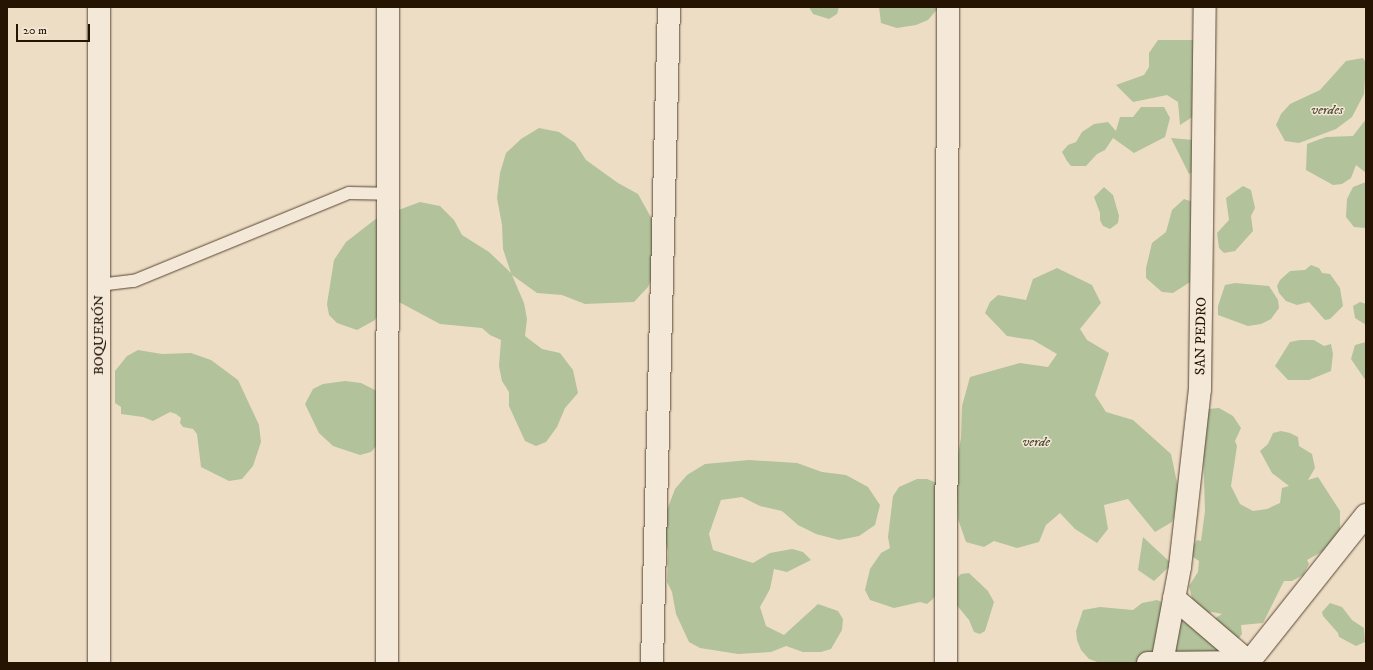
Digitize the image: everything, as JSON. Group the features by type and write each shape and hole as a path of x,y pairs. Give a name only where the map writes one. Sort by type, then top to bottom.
{"street":[{"name":"BOQUERÓN","path":"99,7 99,663"},
{"path":"387,663 388,7"},
{"path":"652,663 669,7"},
{"path":"946,663 948,7"},
{"name":"SAN PEDRO","path":"1158,663 1174,598 1190,489 1200,389 1205,7"},
{"path":"1250,662 1366,515"},
{"path":"1174,598 1250,662"},
{"path":"1158,663 1250,662"}],"lane":[{"path":"99,285 134,281 349,193 388,194"}],"green space":[{"path":"809,7 839,7 837,14 829,19 813,14"},
{"path":"879,7 939,7 928,20 916,25 897,28 881,23"},
{"path":"1158,40 1200,40 1197,114 1180,125 1178,102 1167,95 1133,102 1116,85 1144,75 1149,67 1149,53"},
{"name":"verdes","path":"1363,58 1366,63 1364,94 1352,117 1336,129 1299,143 1285,141 1276,125 1281,114 1290,104 1320,90 1346,61"},
{"path":"1141,107 1164,107 1170,118 1165,137 1134,153 1113,138 1105,150 1097,154 1086,166 1071,166 1067,161 1062,152 1068,145 1076,142 1082,132 1094,124 1108,122 1116,131 1120,117 1133,117"},
{"name":"verdes","path":"1366,119 1366,173 1356,165 1351,178 1342,184 1333,185 1306,170 1307,144 1326,137 1353,136"},
{"path":"539,128 559,132 575,143 586,160 618,183 638,194 658,230 656,268 648,287 634,302 585,304 562,295 537,293 512,275 524,303 527,319 525,336 542,349 560,353 573,370 578,393 565,408 557,427 546,442 536,446 525,441 509,406 509,392 502,381 499,366 501,340 490,335 482,328 440,324 399,302 384,303 375,320 357,330 337,323 329,315 327,304 334,260 346,242 377,218 420,202 440,206 454,220 462,235 489,252 511,273 503,249 502,225 497,198 500,173 506,153 521,139"},
{"path":"1171,138 1193,140 1200,168 1189,174"},
{"path":"1366,182 1366,228 1354,227 1346,217 1347,199 1353,187"},
{"path":"1243,186 1251,190 1255,208 1251,216 1253,231 1235,251 1224,253 1219,248 1217,233 1229,220 1226,198"},
{"path":"1104,187 1113,195 1119,216 1118,223 1110,229 1103,226 1100,220 1100,213 1094,197"},
{"path":"1184,199 1193,202 1190,282 1173,293 1162,292 1146,278 1146,268 1152,243 1166,232 1172,210"},
{"path":"1311,265 1319,268 1322,273 1330,274 1340,288 1343,306 1330,319 1325,320 1309,302 1297,305 1286,301 1279,293 1277,286 1280,280 1290,271 1305,270"},
{"name":"verde","path":"1057,268 1092,285 1101,303 1080,329 1087,340 1109,353 1095,395 1106,412 1133,420 1171,454 1180,497 1172,522 1155,532 1128,499 1104,505 1108,529 1097,543 1075,529 1060,513 1046,525 1039,542 1017,548 994,541 984,547 966,542 958,519 956,466 961,438 962,406 970,377 1020,363 1048,367 1057,354 1033,340 1007,336 985,313 990,302 998,295 1026,300 1033,279"},
{"path":"1235,283 1269,286 1278,300 1279,308 1271,319 1261,324 1248,326 1218,315 1218,306 1225,285"},
{"path":"1360,302 1366,304 1366,325 1355,318 1353,306"},
{"path":"1314,340 1324,346 1331,344 1333,354 1331,371 1309,380 1288,380 1275,366 1290,342"},
{"path":"1366,342 1366,381 1351,359 1355,345"},
{"path":"138,350 162,354 191,353 211,360 238,380 259,425 261,442 253,466 242,479 229,481 201,467 197,434 193,429 183,427 180,423 181,418 176,414 170,412 153,421 143,417 121,414 121,407 115,403 115,371 127,356"},
{"path":"345,381 361,383 385,395 378,444 371,452 360,455 333,446 319,433 305,404 313,389 323,384"},
{"path":"1219,408 1233,416 1241,428 1235,441 1237,446 1231,486 1240,504 1253,511 1267,509 1280,503 1282,488 1289,486 1272,473 1260,451 1268,444 1273,433 1281,431 1290,433 1298,437 1299,446 1312,454 1315,468 1308,480 1318,477 1340,511 1340,533 1327,549 1307,560 1309,564 1303,575 1292,581 1284,581 1263,623 1241,625 1242,634 1230,650 1146,663 1100,663 1089,659 1081,650 1077,640 1076,631 1083,610 1100,607 1133,610 1142,603 1157,600 1207,623 1222,614 1212,612 1206,614 1194,607 1189,586 1198,572 1199,561 1193,557 1193,547 1197,540 1201,541 1205,511 1203,449 1208,409"},
{"path":"749,460 797,463 822,472 846,475 868,487 880,505 875,525 859,536 839,540 816,534 798,525 782,511 760,506 742,497 721,500 709,534 713,550 753,563 770,553 792,549 803,552 811,560 787,572 774,569 770,589 760,607 766,626 784,635 818,604 838,611 843,619 842,630 831,649 821,652 803,652 786,646 771,652 738,654 700,648 689,642 676,614 672,592 667,582 668,551 664,535 664,518 675,489 687,475 705,464"},
{"path":"917,479 927,479 937,483 939,589 933,599 927,604 920,602 894,608 870,600 865,590 870,569 881,553 890,548 888,537 893,496 899,487"},
{"path":"1143,537 1172,564 1154,581 1138,570"},
{"path":"969,573 988,591 994,602 985,631 980,634 974,632 969,620 955,603 956,579 961,574"},
{"path":"1330,603 1342,607 1352,620 1364,628 1365,642 1356,646 1339,637 1338,633 1323,616 1322,612"}]}
